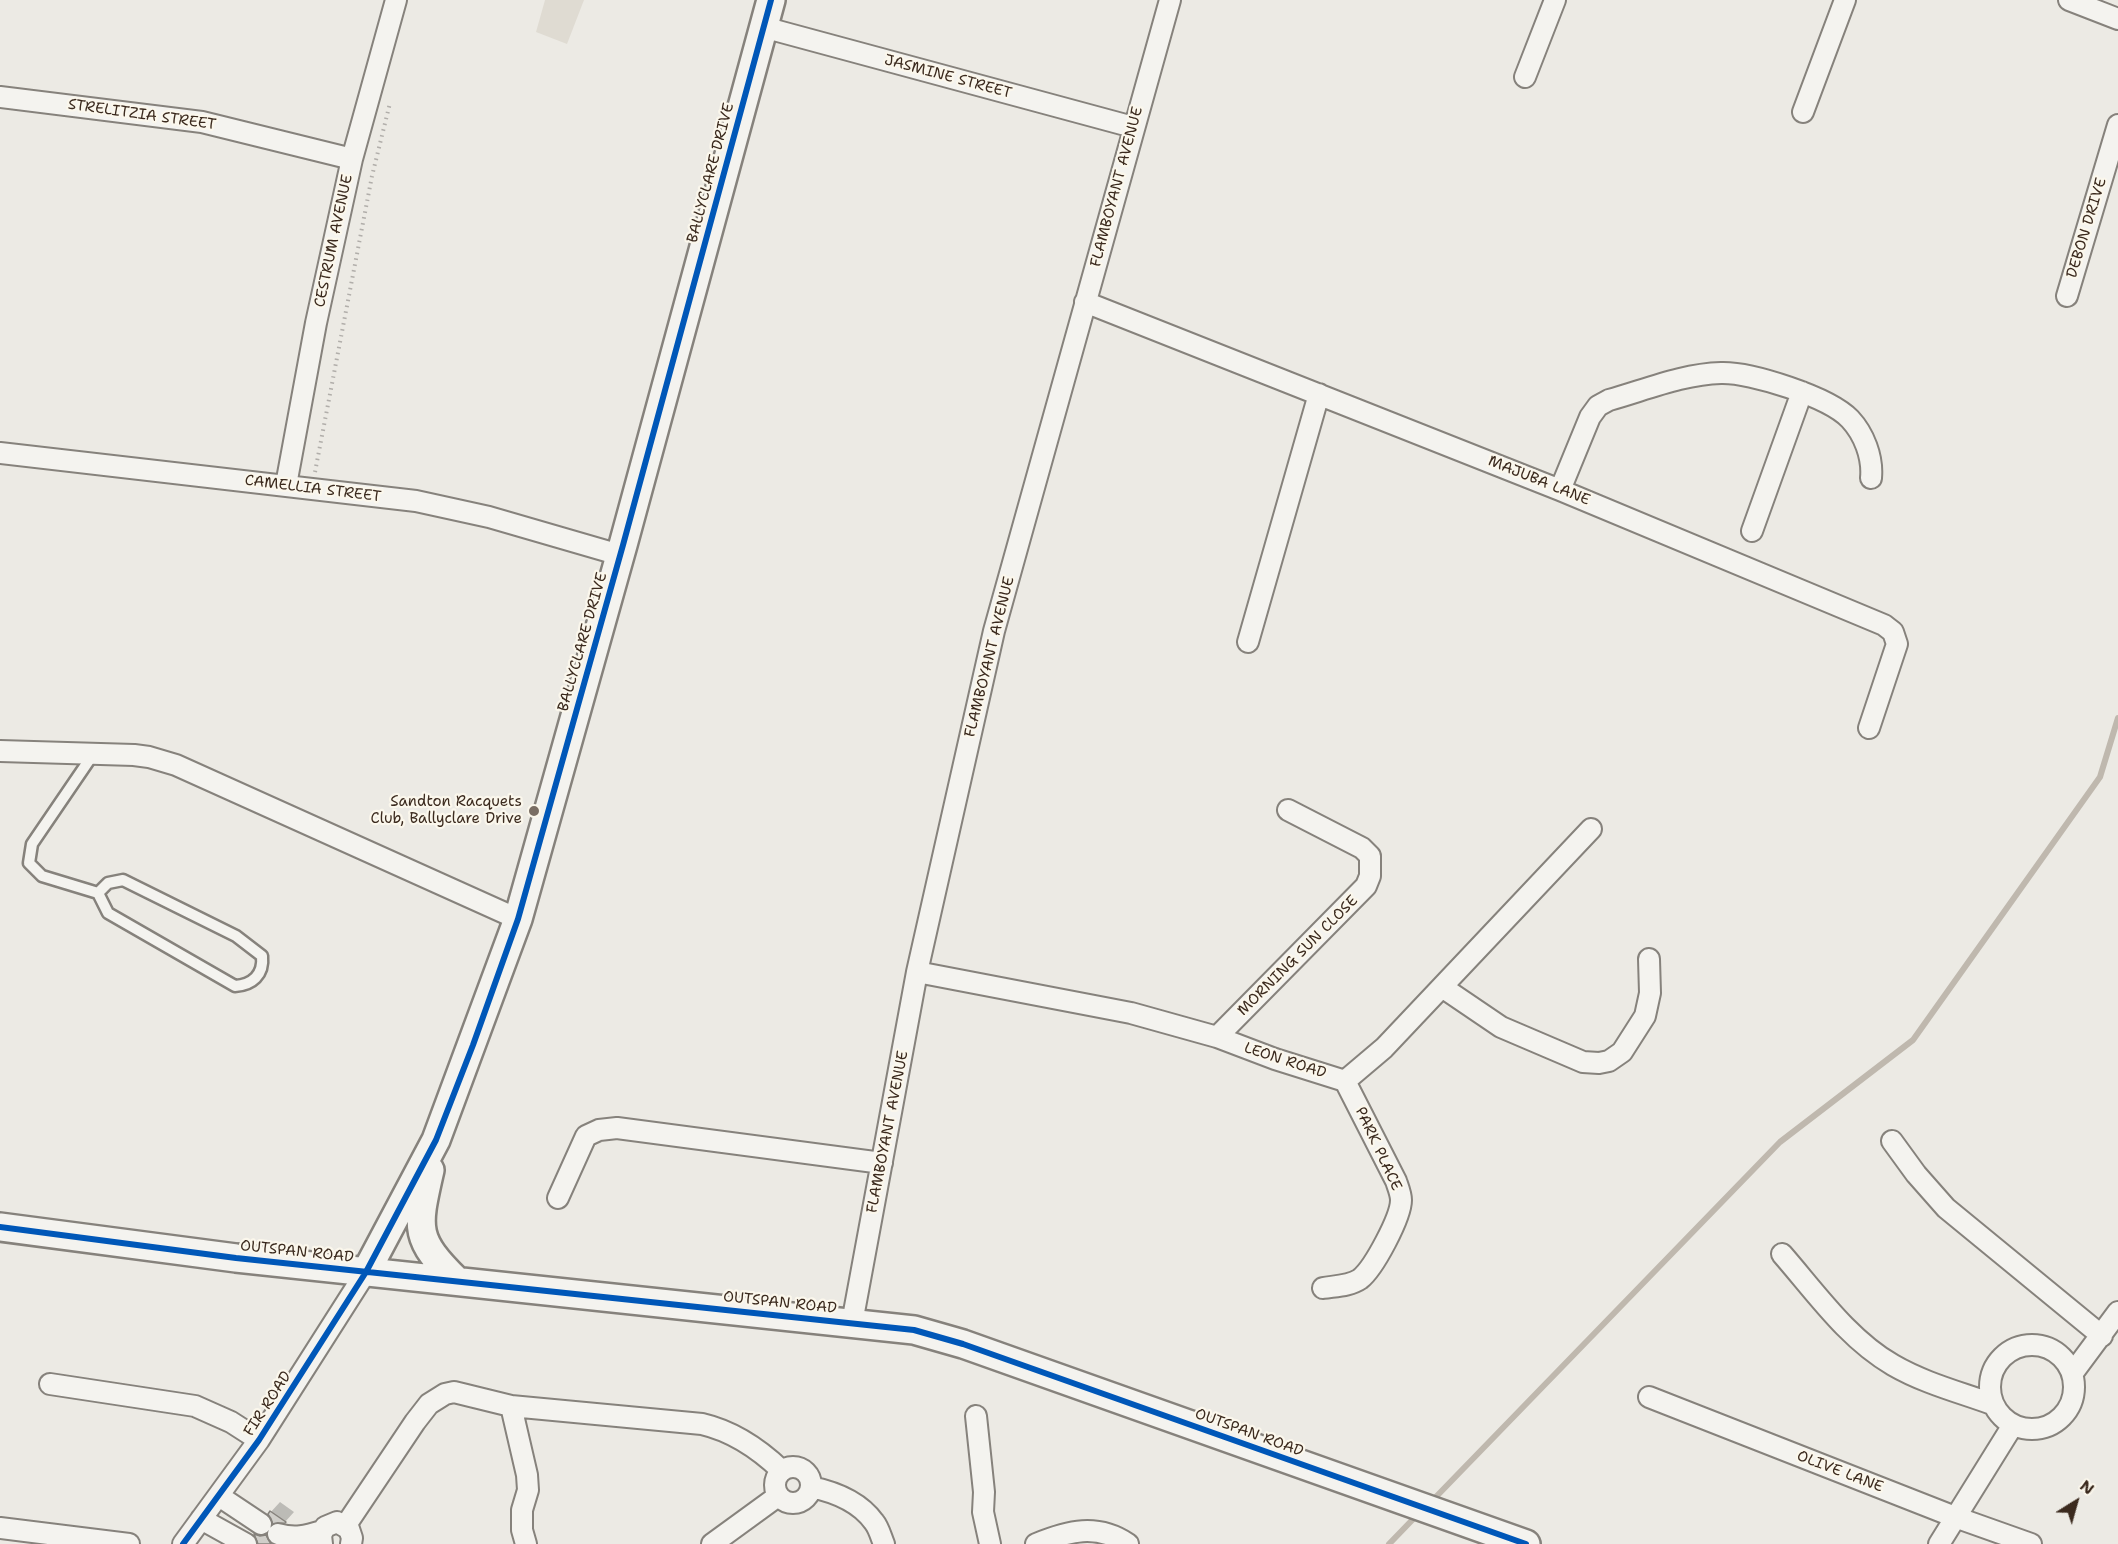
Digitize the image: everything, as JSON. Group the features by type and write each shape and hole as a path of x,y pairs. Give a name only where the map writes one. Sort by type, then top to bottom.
{"street":[{"name":"CESTRUM AVENUE","path":"286,485 316,323 352,159 396,0"},
{"name":"BALLYCLARE DRIVE","path":"366,1272 436,1140 518,919 771,0"},
{"name":"FLAMBOYANT AVENUE","path":"852,1323 917,972 994,632 1170,0"},
{"path":"1525,76 1555,0"},
{"path":"1803,112 1845,0"},
{"path":"2069,0 2118,20"},
{"name":"JASMINE STREET","path":"763,27 1133,127"},
{"name":"STRELITZIA STREET","path":"0,97 186,119 352,159"},
{"name":"DEBON DRIVE","path":"2067,296 2118,125"},
{"name":"MAJUBA LANE","path":"1085,302 1560,490 1884,626 1893,632 1897,644 1869,728"},
{"path":"1560,490 1590,417 1598,406 1609,400 1694,376 1720,373 1742,374 1802,392 1849,418 1867,448 1871,460 1872,478"},
{"path":"1752,531 1802,392"},
{"path":"1248,642 1319,394"},
{"name":"CAMELLIA STREET","path":"0,453 416,501 453,508 620,555"},
{"path":"0,751 149,757 176,765 518,919"},
{"name":"MORNING SUN CLOSE","path":"1217,1037 1366,885 1370,876 1370,856 1362,848 1288,810"},
{"name":"LEON ROAD","path":"917,972 1131,1013 1217,1037 1275,1059 1345,1080 1384,1048 1591,829"},
{"path":"1442,987 1501,1027 1583,1062 1599,1063 1609,1061 1622,1052 1645,1016 1650,993 1649,959"},
{"name":"PARK PLACE","path":"1323,1288 1358,1280 1368,1272 1398,1220 1401,1199 1396,1181 1345,1080"},
{"path":"558,1198 586,1136 599,1130 617,1128 882,1163"},
{"path":"436,1140 423,1202 421,1228 424,1241 436,1260 458,1281"},
{"path":"1892,1141 1916,1174 1946,1208 2102,1336"},
{"name":"OUTSPAN ROAD","path":"0,1227 236,1258 914,1330 938,1335 1526,1544"},
{"path":"1782,1254 1848,1330 1868,1348 1892,1365 1917,1377 1992,1404"},
{"name":"FIR ROAD","path":"183,1544 259,1440 366,1272"},
{"path":"2072,1374 2118,1312"},
{"path":"2036,1345 2050,1350 2061,1357 2072,1374 2073,1394 2070,1406 2062,1417 2051,1425 2038,1429 2025,1429 2013,1425 2001,1416 1992,1404 1989,1390 1991,1375 1997,1362 2008,1352 2021,1346 2036,1345"},
{"path":"50,1384 195,1406 223,1418 259,1440"},
{"path":"219,1496 266,1526 291,1538 322,1537 332,1523 337,1522 348,1535 415,1422 429,1404 454,1392 511,1406 710,1426 733,1435 771,1460 781,1470"},
{"name":"OLIVE LANE","path":"1649,1397 2031,1544"},
{"path":"511,1406 528,1490 522,1510 522,1530 526,1544"},
{"path":"976,1416 984,1492 983,1512 990,1544"},
{"path":"1939,1544 2013,1425"},
{"path":"788,1467 802,1468 811,1480 811,1487 804,1499 798,1502 784,1501 778,1496 774,1482 781,1470 788,1467"},
{"path":"811,1487 830,1491 852,1501 874,1522 884,1544"},
{"path":"712,1544 778,1496"},
{"path":"201,1519 246,1544"},
{"path":"0,1528 129,1544"},
{"path":"1036,1544 1064,1533 1084,1530 1108,1534 1128,1544"}],"lane":[{"path":"94,753 32,844 29,863 42,876 98,894 108,913 235,986 248,985 258,976 263,963 262,956 236,936 123,880 108,883 98,894"}],"path":[{"path":"315,472 372,176"}],"shaded area":[{"path":"545,0 584,0 567,44 536,32"}],"building":[{"path":"270,1511 286,1522 273,1524 268,1514"},
{"path":"254,1534 266,1535 271,1544 258,1544"}],"waterway":[{"path":"1430,1503 1780,1142 1913,1040 2100,777 2118,718"},
{"path":"1389,1544 1418,1514"}],"cycle path":[{"path":"183,1544 259,1440 366,1272 436,1140 473,1045 518,919 623,545 771,0"},
{"path":"0,1227 236,1258 914,1330 963,1344 1526,1544"}],"place":[{"name":"Sandton Racquets Club, Ballyclare Drive","path":"534,811"}]}
